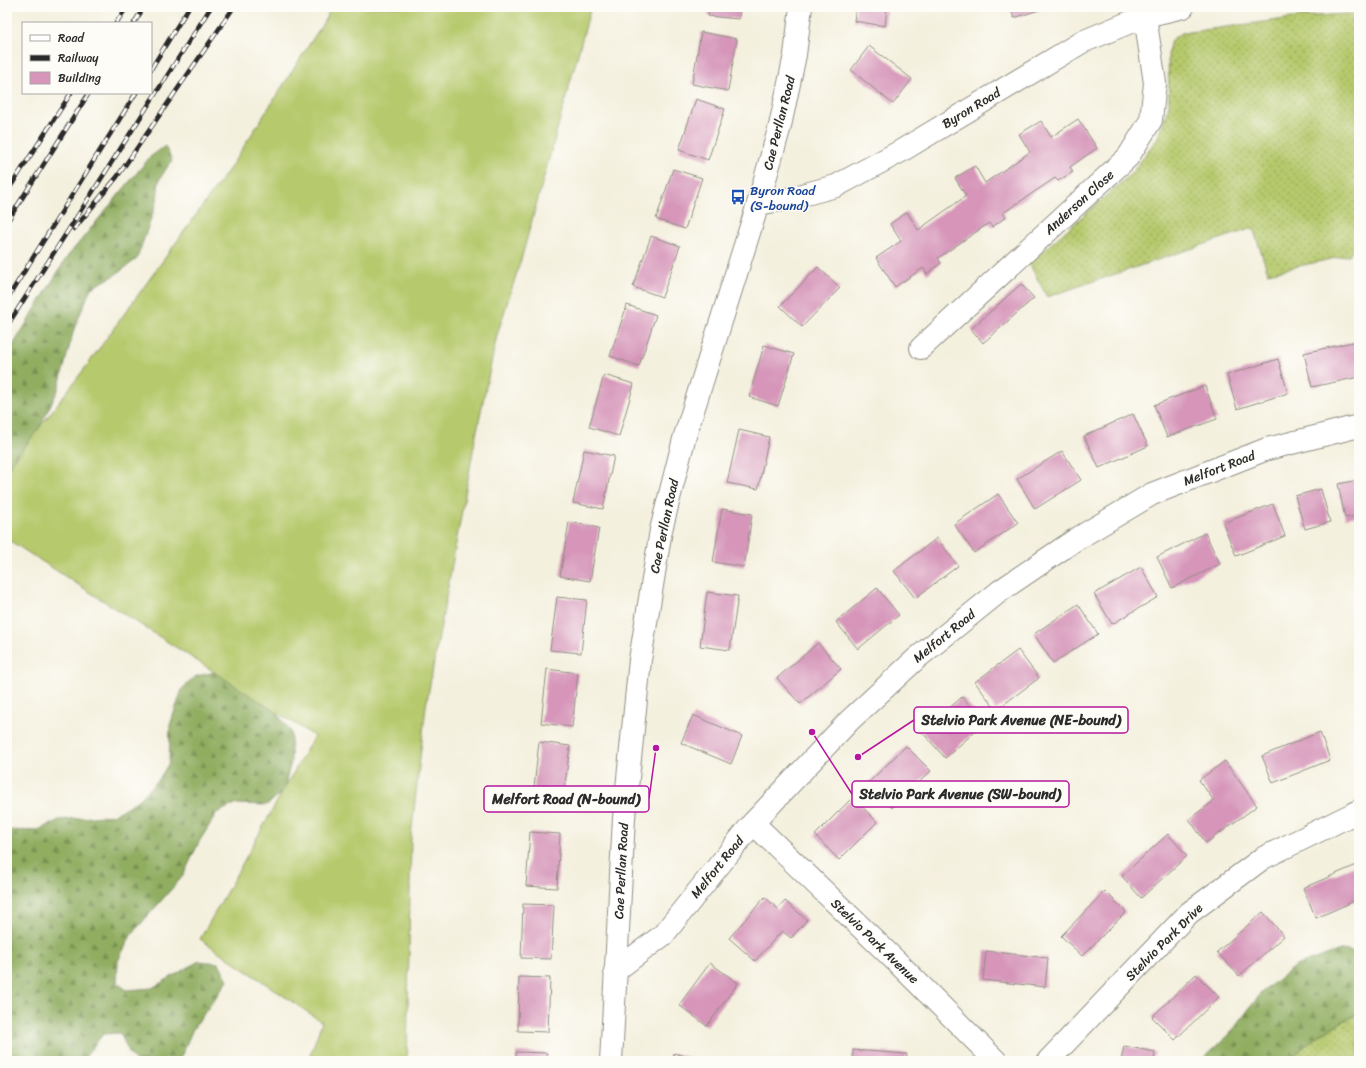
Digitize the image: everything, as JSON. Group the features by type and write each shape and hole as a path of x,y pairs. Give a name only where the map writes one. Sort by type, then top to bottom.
{"street":[{"name":"Cae Perllan Road","path":"611,1061 624,818 640,660 661,530 684,439 705,368 758,204 781,119 795,55 801,7"},
{"name":"Byron Road","path":"758,204 787,200 836,186 901,151 1082,42 1145,16 1183,7"},
{"name":"Anderson Close","path":"921,348 1128,157 1151,120 1155,83 1145,16"},
{"name":"Melfort Road","path":"616,971 663,935 753,823 849,721 917,658 1000,591 1076,540 1152,494 1268,450 1359,426"},
{"name":"Stelvio Park Drive","path":"1048,1061 1190,913 1263,858 1359,811"},
{"name":"Stelvio Park Avenue","path":"753,823 903,968 996,1061"}],"green space":[{"path":"332,7 591,7 521,260 497,335 476,435 426,706 411,836 407,1061 308,1061 322,1022 200,939 314,736 7,539 7,470 88,364 230,168"},
{"path":"1359,13 1359,240 1349,255 1268,273 1253,228 1047,297 1029,263 1132,173 1158,137 1169,105 1168,52 1171,40 1182,33 1300,17"},
{"path":"165,146 172,160 159,180 157,201 137,259 112,277 91,288 74,329 58,390 37,432 7,523 7,355 67,257 150,157"},
{"path":"216,672 267,699 291,732 291,762 283,792 267,805 235,804 217,813 199,842 183,876 131,935 118,961 117,983 127,990 152,988 199,961 219,963 228,980 193,1029 179,1061 135,1061 120,1033 103,1034 86,1056 84,1061 7,1061 7,830 36,831 59,820 113,815 140,799 159,779 169,763 170,725 182,689 196,676"},
{"path":"1340,950 1359,952 1359,1013 1313,1040 1290,1061 1201,1061 1230,1034 1261,993 1295,966"},
{"path":"1359,1013 1359,1061 1290,1061 1313,1040"}],"building":[{"path":"709,7 740,7 739,19 708,16"},
{"path":"856,7 887,7 885,26 854,21"},
{"path":"1010,7 1041,7 1042,9 1014,18"},
{"path":"701,32 737,39 728,91 692,84"},
{"path":"869,46 912,79 893,104 851,70"},
{"path":"696,99 725,109 708,160 679,150"},
{"path":"1078,119 1097,148 1070,167 1073,172 1058,181 1055,178 1003,213 1006,217 992,227 989,223 938,258 941,263 927,274 923,268 895,287 876,258 901,241 890,224 907,212 918,230 966,196 955,178 975,166 985,183 1030,152 1019,134 1041,121 1051,137"},
{"path":"673,169 702,178 685,229 656,219"},
{"path":"651,236 680,246 662,297 633,287"},
{"path":"818,267 840,288 802,327 780,306"},
{"path":"1021,284 1034,298 983,343 971,329"},
{"path":"627,305 656,315 639,366 610,356"},
{"path":"1357,341 1359,352 1359,377 1312,387 1304,353"},
{"path":"764,345 794,354 778,406 749,397"},
{"path":"1278,359 1288,393 1237,409 1227,375"},
{"path":"604,375 634,384 619,436 589,427"},
{"path":"1205,386 1217,419 1167,437 1154,405"},
{"path":"1133,414 1148,446 1099,468 1084,436"},
{"path":"739,430 769,437 758,489 727,483"},
{"path":"584,450 614,456 603,509 573,503"},
{"path":"1062,451 1081,480 1035,509 1017,479"},
{"path":"1359,480 1359,516 1345,518 1338,484"},
{"path":"1321,489 1330,522 1305,529 1295,496"},
{"path":"998,494 1018,523 974,553 954,524"},
{"path":"1273,504 1285,536 1236,556 1223,523"},
{"path":"722,509 752,514 744,567 713,562"},
{"path":"569,522 599,528 590,581 560,576"},
{"path":"1205,533 1220,564 1172,588 1157,557"},
{"path":"937,538 958,566 915,598 894,571"},
{"path":"1141,567 1158,597 1112,624 1094,594"},
{"path":"877,588 899,615 858,649 836,622"},
{"path":"707,592 738,596 730,650 700,646"},
{"path":"557,597 587,600 581,653 550,650"},
{"path":"1078,604 1098,634 1053,663 1034,634"},
{"path":"818,643 841,669 800,704 777,678"},
{"path":"1018,650 1039,678 996,710 975,682"},
{"path":"547,669 578,673 572,727 541,723"},
{"path":"962,697 985,723 945,758 922,732"},
{"path":"693,715 742,736 731,764 681,743"},
{"path":"1320,732 1330,760 1273,783 1262,756"},
{"path":"539,742 570,746 563,799 533,796"},
{"path":"906,746 931,771 892,808 868,783"},
{"path":"1225,761 1257,806 1206,843 1189,819 1214,801 1199,780"},
{"path":"853,797 877,822 839,860 815,835"},
{"path":"530,832 560,834 557,888 526,886"},
{"path":"1168,834 1187,856 1141,898 1122,876"},
{"path":"1359,864 1359,899 1316,918 1303,888"},
{"path":"1105,891 1126,912 1082,956 1061,936"},
{"path":"765,897 778,909 785,901 807,920 791,938 782,931 755,961 729,938"},
{"path":"523,904 554,905 551,959 521,958"},
{"path":"1263,912 1284,936 1239,976 1217,952"},
{"path":"986,951 1048,958 1045,987 983,980"},
{"path":"710,963 738,983 707,1026 679,1005"},
{"path":"1196,974 1219,997 1175,1040 1152,1017"},
{"path":"519,977 550,978 548,1032 518,1031"},
{"path":"1124,1046 1155,1052 1154,1061 1121,1061"},
{"path":"853,1050 907,1054 906,1061 853,1061"},
{"path":"516,1052 547,1053 547,1061 516,1061"},
{"path":"674,1053 703,1061 672,1061"}],"railway":[{"path":"117,22 127,7"},
{"path":"135,22 144,7"},
{"path":"152,67 189,7"},
{"path":"7,326 211,7"},
{"path":"74,229 117,177 234,7"},
{"path":"7,192 70,94"},
{"path":"7,222 88,94"},
{"path":"7,299 135,94"}],"place":[{"name":"Byron Road (S-bound)","path":"738,197"},
{"name":"Stelvio Park Avenue (SW-bound)","path":"812,732"},
{"name":"Melfort Road (N-bound)","path":"656,748"},
{"name":"Stelvio Park Avenue (NE-bound)","path":"858,757"}]}
